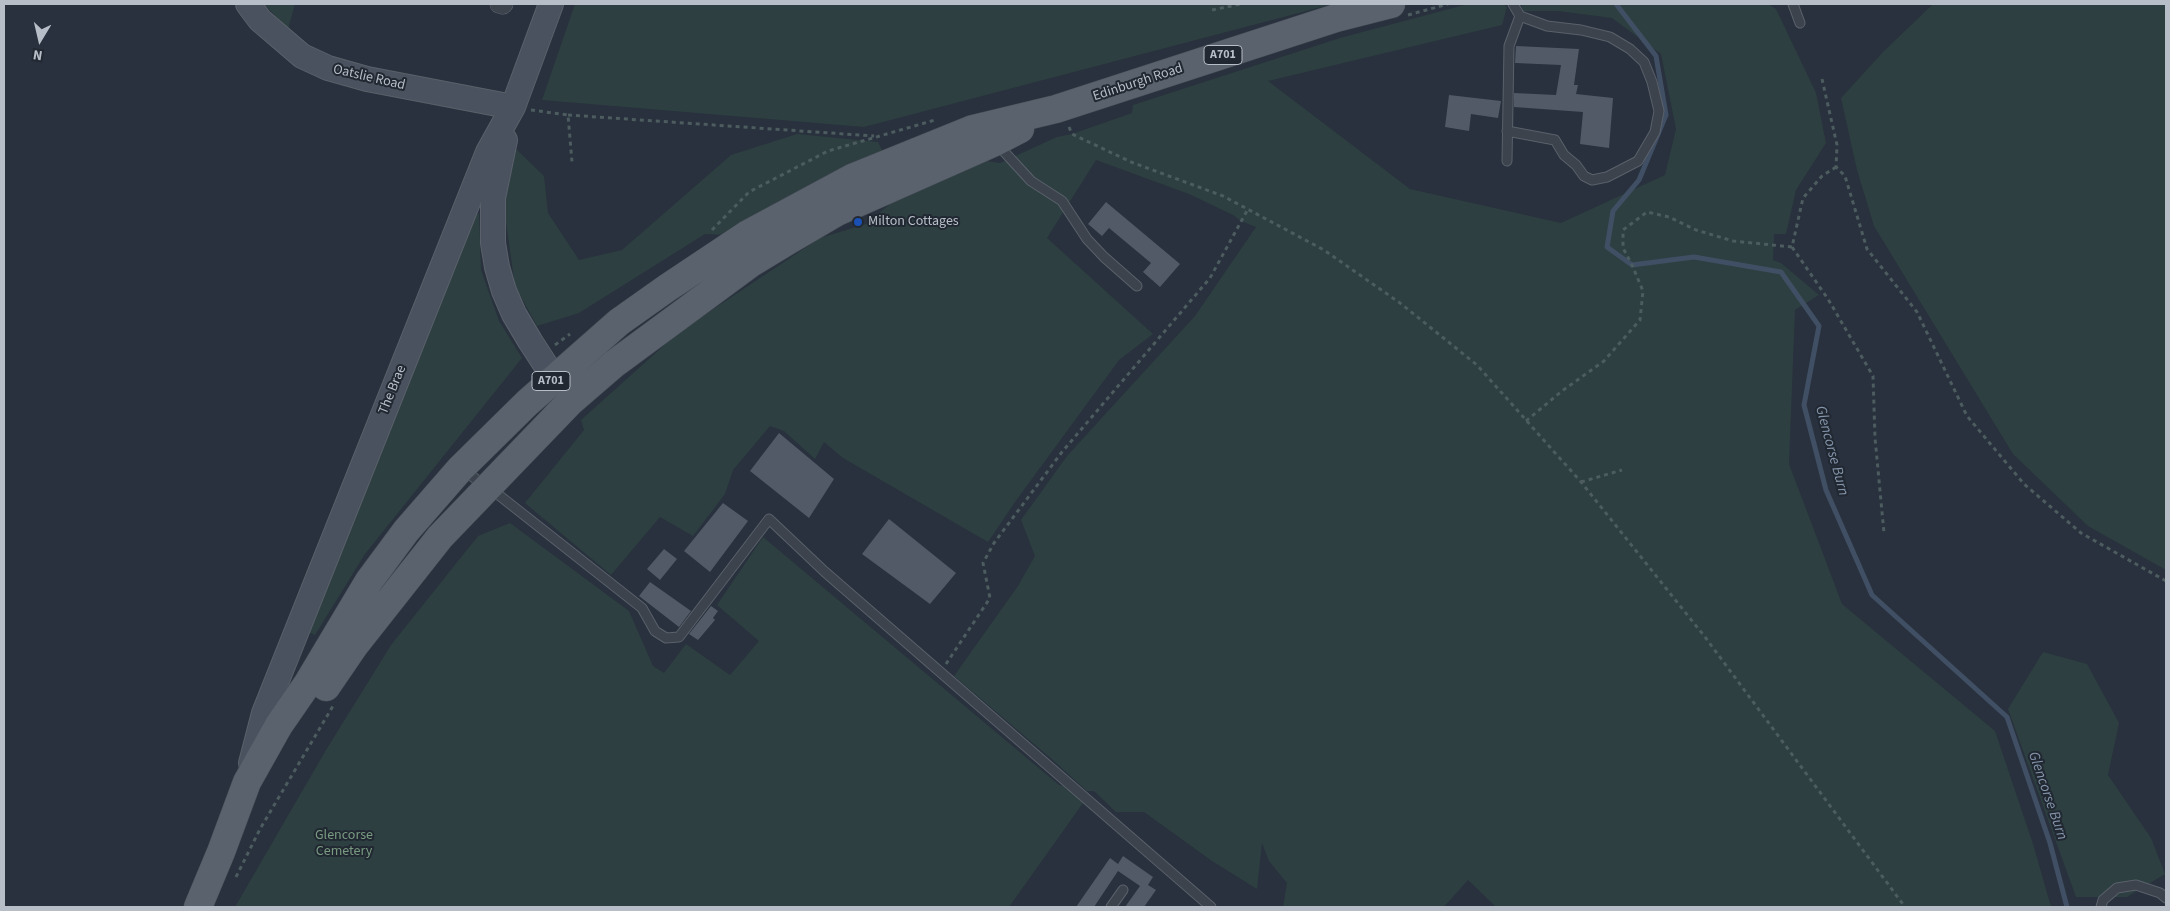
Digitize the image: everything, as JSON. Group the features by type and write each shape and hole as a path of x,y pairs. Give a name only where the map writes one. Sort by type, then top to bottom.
{"main road":[{"name":"Oatslie Road","path":"248,4 260,20 302,56 328,68 367,79 513,107"},
{"name":"The Brae","path":"247,782 264,713 488,152 513,107 551,4"},
{"name":"Edinburgh Road","path":"1056,110 1336,18 1396,11"},
{"path":"513,107 493,198 493,243 497,267 508,298 530,342 570,402"},
{"name":"A701","path":"222,852 271,772 354,646 440,537 486,487 570,402 614,364 751,263 789,240 837,212 995,142 1056,110"},
{"name":"A701","path":"198,907 222,852 247,782 279,725 308,683 370,581 406,531 460,469 554,379 619,322 748,234 785,213 852,178 972,129 1056,110"}],"street":[{"path":"499,4 504,4"}],"lane":[{"path":"1508,131 1555,140 1564,155 1576,165 1584,176 1592,180 1607,177 1638,161 1656,132 1659,111 1652,82 1644,62 1630,49 1610,38 1581,30 1547,26 1520,16 1514,4"},
{"path":"1793,4 1800,23"},
{"path":"1507,161 1509,46 1520,16"},
{"path":"995,142 1031,181 1062,201 1087,239 1137,286"},
{"path":"460,469 642,608 655,631 666,638 679,637 769,519 825,572 940,673 1211,907"},
{"path":"2101,907 2103,900 2117,888 2136,885 2160,893 2166,898"},
{"path":"1110,907 1122,890"}],"path":[{"path":"1212,10 1240,4"},
{"path":"1396,11 1448,4"},
{"path":"1822,80 1837,145 1836,167 1845,176 1868,249 1917,312 1967,416 2024,484 2081,533 2166,580"},
{"path":"513,107 568,115 878,136"},
{"path":"1056,110 1072,134 1131,162 1223,196 1324,250 1400,303 1477,365 1581,482 1705,636 1904,907"},
{"path":"568,115 572,162"},
{"path":"1836,167 1822,176 1804,198 1792,247 1828,299 1873,376 1875,438 1884,532"},
{"path":"940,673 990,598 983,563 994,543 1062,452 1210,278 1248,209"},
{"path":"1526,421 1604,361 1640,320 1642,291 1623,248 1623,230 1647,212 1669,217 1696,230 1732,241 1792,247"},
{"path":"1581,482 1622,470"},
{"path":"235,878 260,829 334,704"}],"green space":[{"path":"264,4 295,4 288,29"},
{"path":"575,4 1333,4 864,127 542,100"},
{"path":"1468,4 1503,4 1507,7 1502,25 1268,81 1410,189 1561,223 1665,175 1676,129 1661,54 1612,18 1558,11 1523,11 1521,4 1768,4 1776,9 1816,93 1826,143 1796,190 1786,234 1774,234 1773,260 1781,263 1819,295 1795,310 1789,464 1842,604 1995,731 2033,844 2051,907 1496,907 1468,880 1444,907 1283,907 1287,883 1269,861 1262,843 1257,889 1212,861 1144,812 1116,812 1094,791 1087,791 954,676 1018,586 1035,556 1021,520 1067,456 1195,316 1256,227 1189,194 1096,160 1047,238 1153,334 1119,360 988,542 843,458 824,442 815,459 784,431 770,426 733,470 725,494 693,536 660,517 611,575 525,503 584,430 581,420 679,332 820,238 866,224 903,193 974,159 1000,163 1057,137 1072,134 1132,113 1133,105 1340,38"},
{"path":"1933,4 2166,4 2166,570 2088,526 2013,454 1874,226 1857,170 1841,98 1883,52"},
{"path":"797,134 878,142 883,152 728,235 705,234 579,313 537,326 515,286 504,208 516,149 544,176 548,213 579,260 622,250 731,155"},
{"path":"471,211 479,214 481,270 499,321 522,358 365,554 315,635 306,631"},
{"name":"Glencorse Cemetery","path":"510,523 629,611 653,666 664,673 686,644 730,675 759,641 717,605 763,537 1059,785 1065,786 1083,803 1009,907 235,907 326,750 391,645 478,536"},
{"path":"2043,652 2087,664 2119,723 2108,775 2151,838 2165,874 2127,897 2076,897 2008,709"}],"building":[{"path":"1516,46 1579,49 1574,85 1578,85 1576,94 1613,98 1609,148 1580,144 1583,112 1514,107 1514,93 1556,95 1561,65 1515,63"},
{"path":"1449,95 1501,101 1498,118 1471,114 1469,131 1445,127"},
{"path":"1106,202 1180,264 1160,287 1143,272 1151,263 1109,228 1102,236 1088,224"},
{"path":"779,433 834,479 809,518 750,471"},
{"path":"723,503 748,521 710,572 684,551"},
{"path":"889,519 956,573 930,604 862,554"},
{"path":"664,549 677,559 660,580 647,569"},
{"path":"650,582 691,611 679,627 639,596"},
{"path":"711,606 718,611 713,618 715,620 698,640 689,634"},
{"path":"1123,856 1153,877 1148,885 1156,890 1144,907 1125,907 1140,886 1118,871 1094,907 1076,907 1110,858 1118,864"}],"waterway":[{"name":"Glencorse Burn","path":"1616,4 1656,56 1666,115 1639,180 1613,211 1607,247 1632,265 1694,257 1781,272 1819,326 1804,405 1826,490 1872,595 2007,717 2050,843 2067,907"}],"place":[{"name":"Milton Cottages","path":"858,222"}]}
